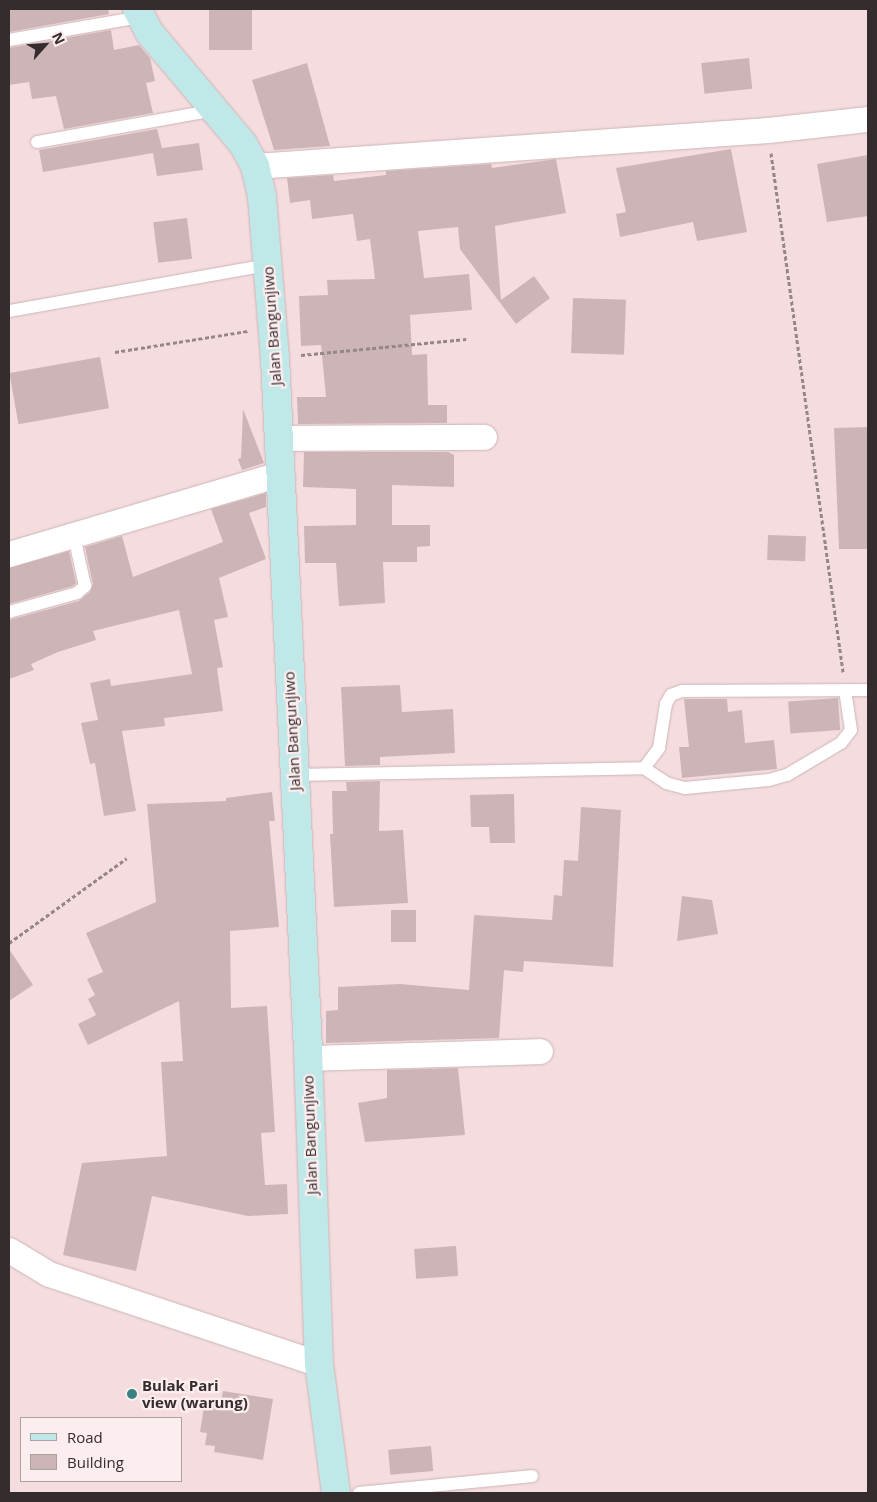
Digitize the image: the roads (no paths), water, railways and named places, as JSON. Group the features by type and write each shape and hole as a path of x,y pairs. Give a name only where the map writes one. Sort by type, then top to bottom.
{"main road":[{"name":"Jalan Bangunjiwo","path":"139,13 149,32 217,109 254,166 268,265 274,328 279,474 308,1058 318,1364 336,1493"}],"street":[{"path":"254,166 768,130 868,119"},
{"path":"278,438 484,436"},
{"path":"9,554 279,474"},
{"path":"308,1058 540,1051"},
{"path":"9,1250 49,1274 318,1364"}],"lane":[{"path":"9,40 139,13"},
{"path":"37,142 217,109"},
{"path":"9,312 268,265"},
{"path":"9,612 77,593 85,586 74,536"},
{"path":"294,775 644,768 666,783 685,788 769,780 787,774 841,743 851,730 845,690"},
{"path":"644,768 659,748 666,704 672,695 682,691 868,690"},
{"path":"359,1493 532,1476"}],"place":[{"name":"Bulak Pari view (warung)","path":"132,1394"}]}
